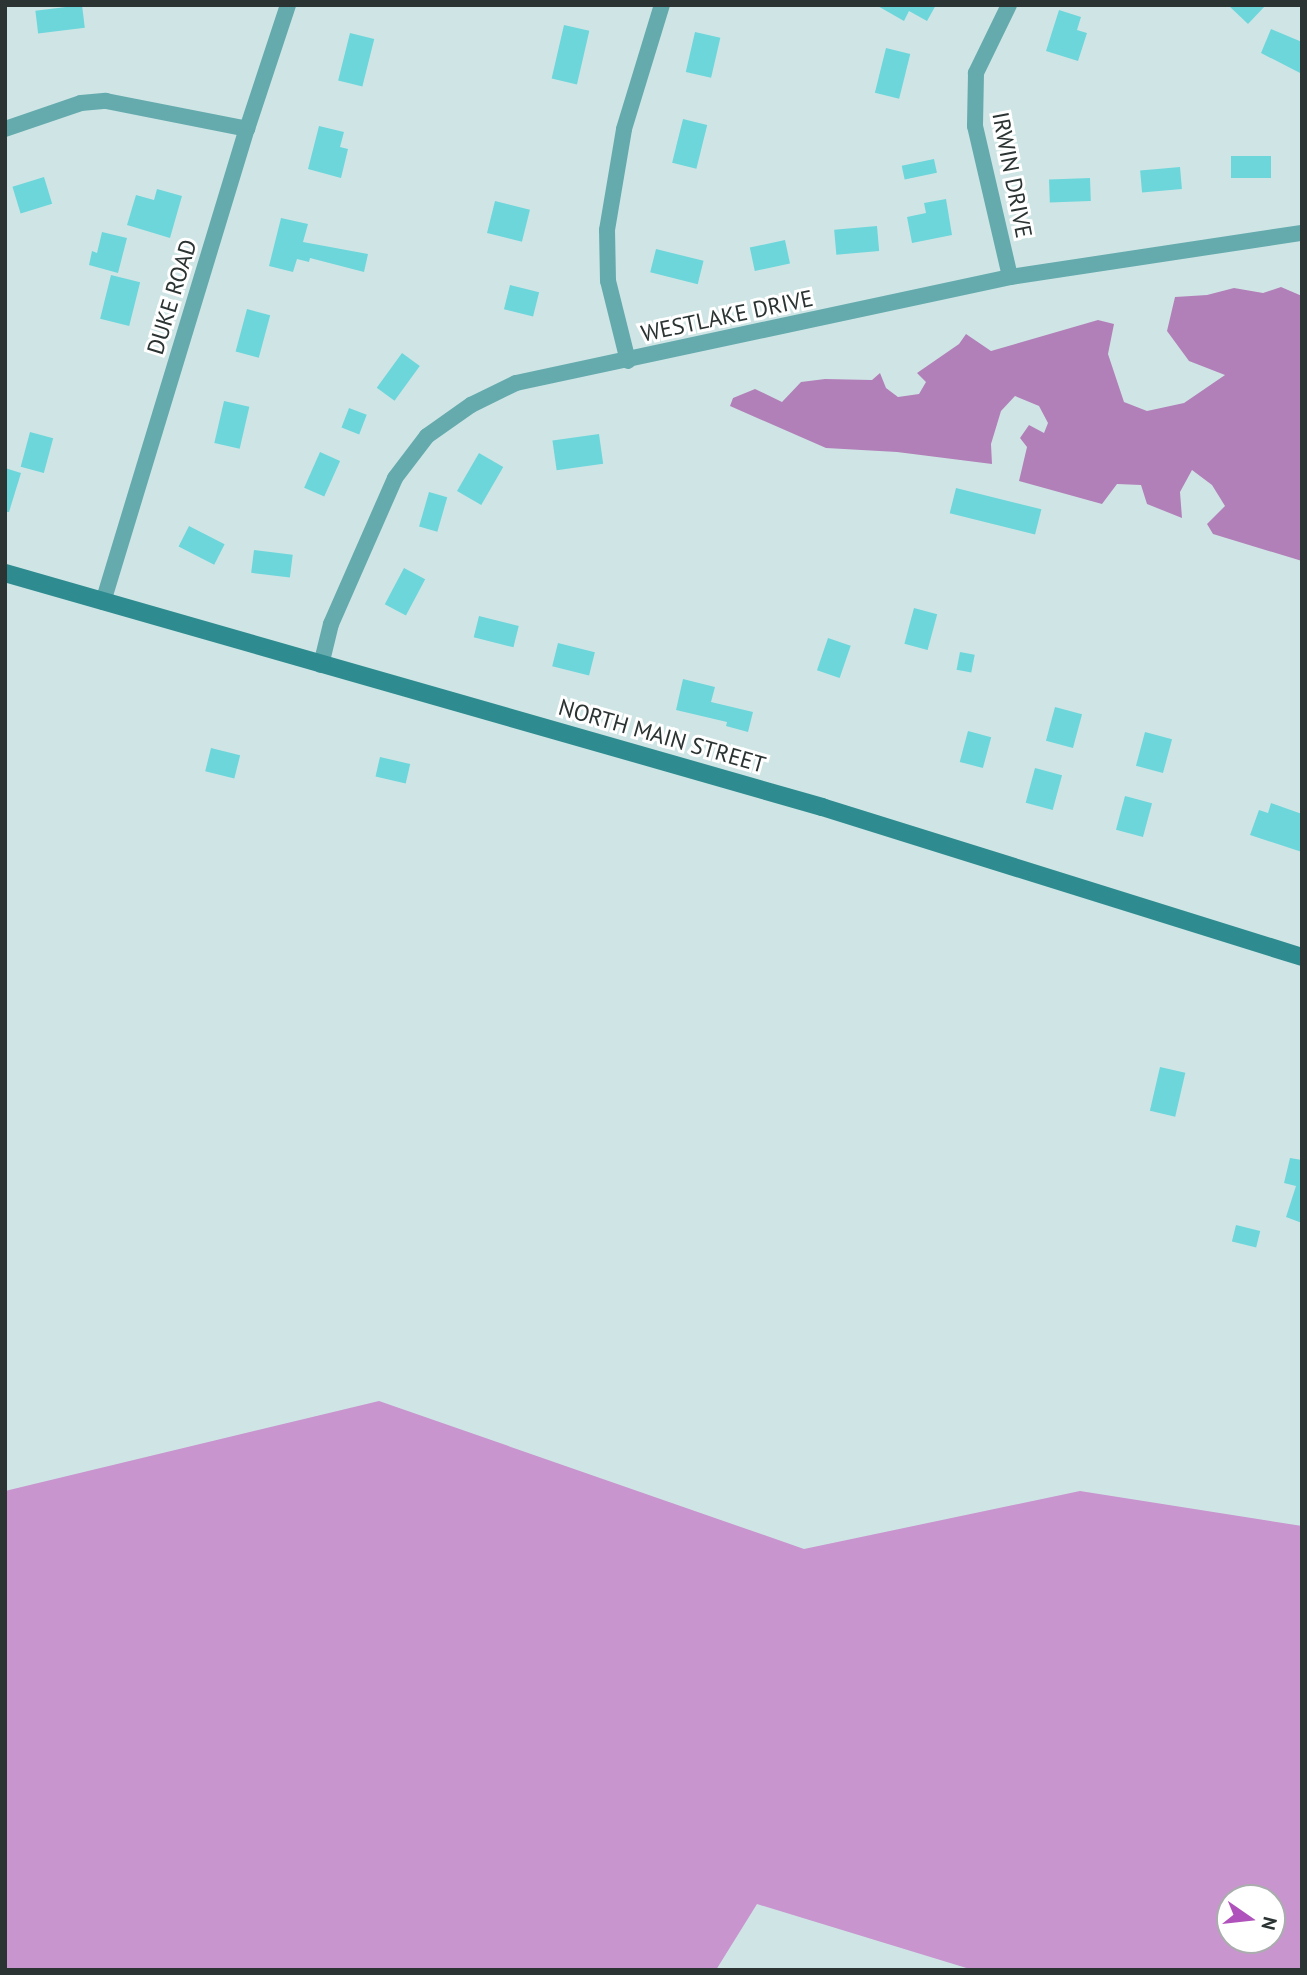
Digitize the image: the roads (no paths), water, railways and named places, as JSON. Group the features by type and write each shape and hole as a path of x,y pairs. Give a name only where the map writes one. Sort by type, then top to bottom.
{"street":[{"name":"DUKE ROAD","path":"103,602 247,129 288,5"},
{"path":"628,361 608,281 607,230 624,129 662,5"},
{"name":"IRWIN DRIVE","path":"1009,5 976,73 975,126 1010,277"},
{"path":"5,129 80,103 106,101 247,129"},
{"name":"WESTLAKE DRIVE","path":"321,665 331,624 395,478 427,436 471,405 516,383 1010,277 1302,233"},
{"name":"NORTH MAIN STREET","path":"5,573 822,807 1302,957"}]}
